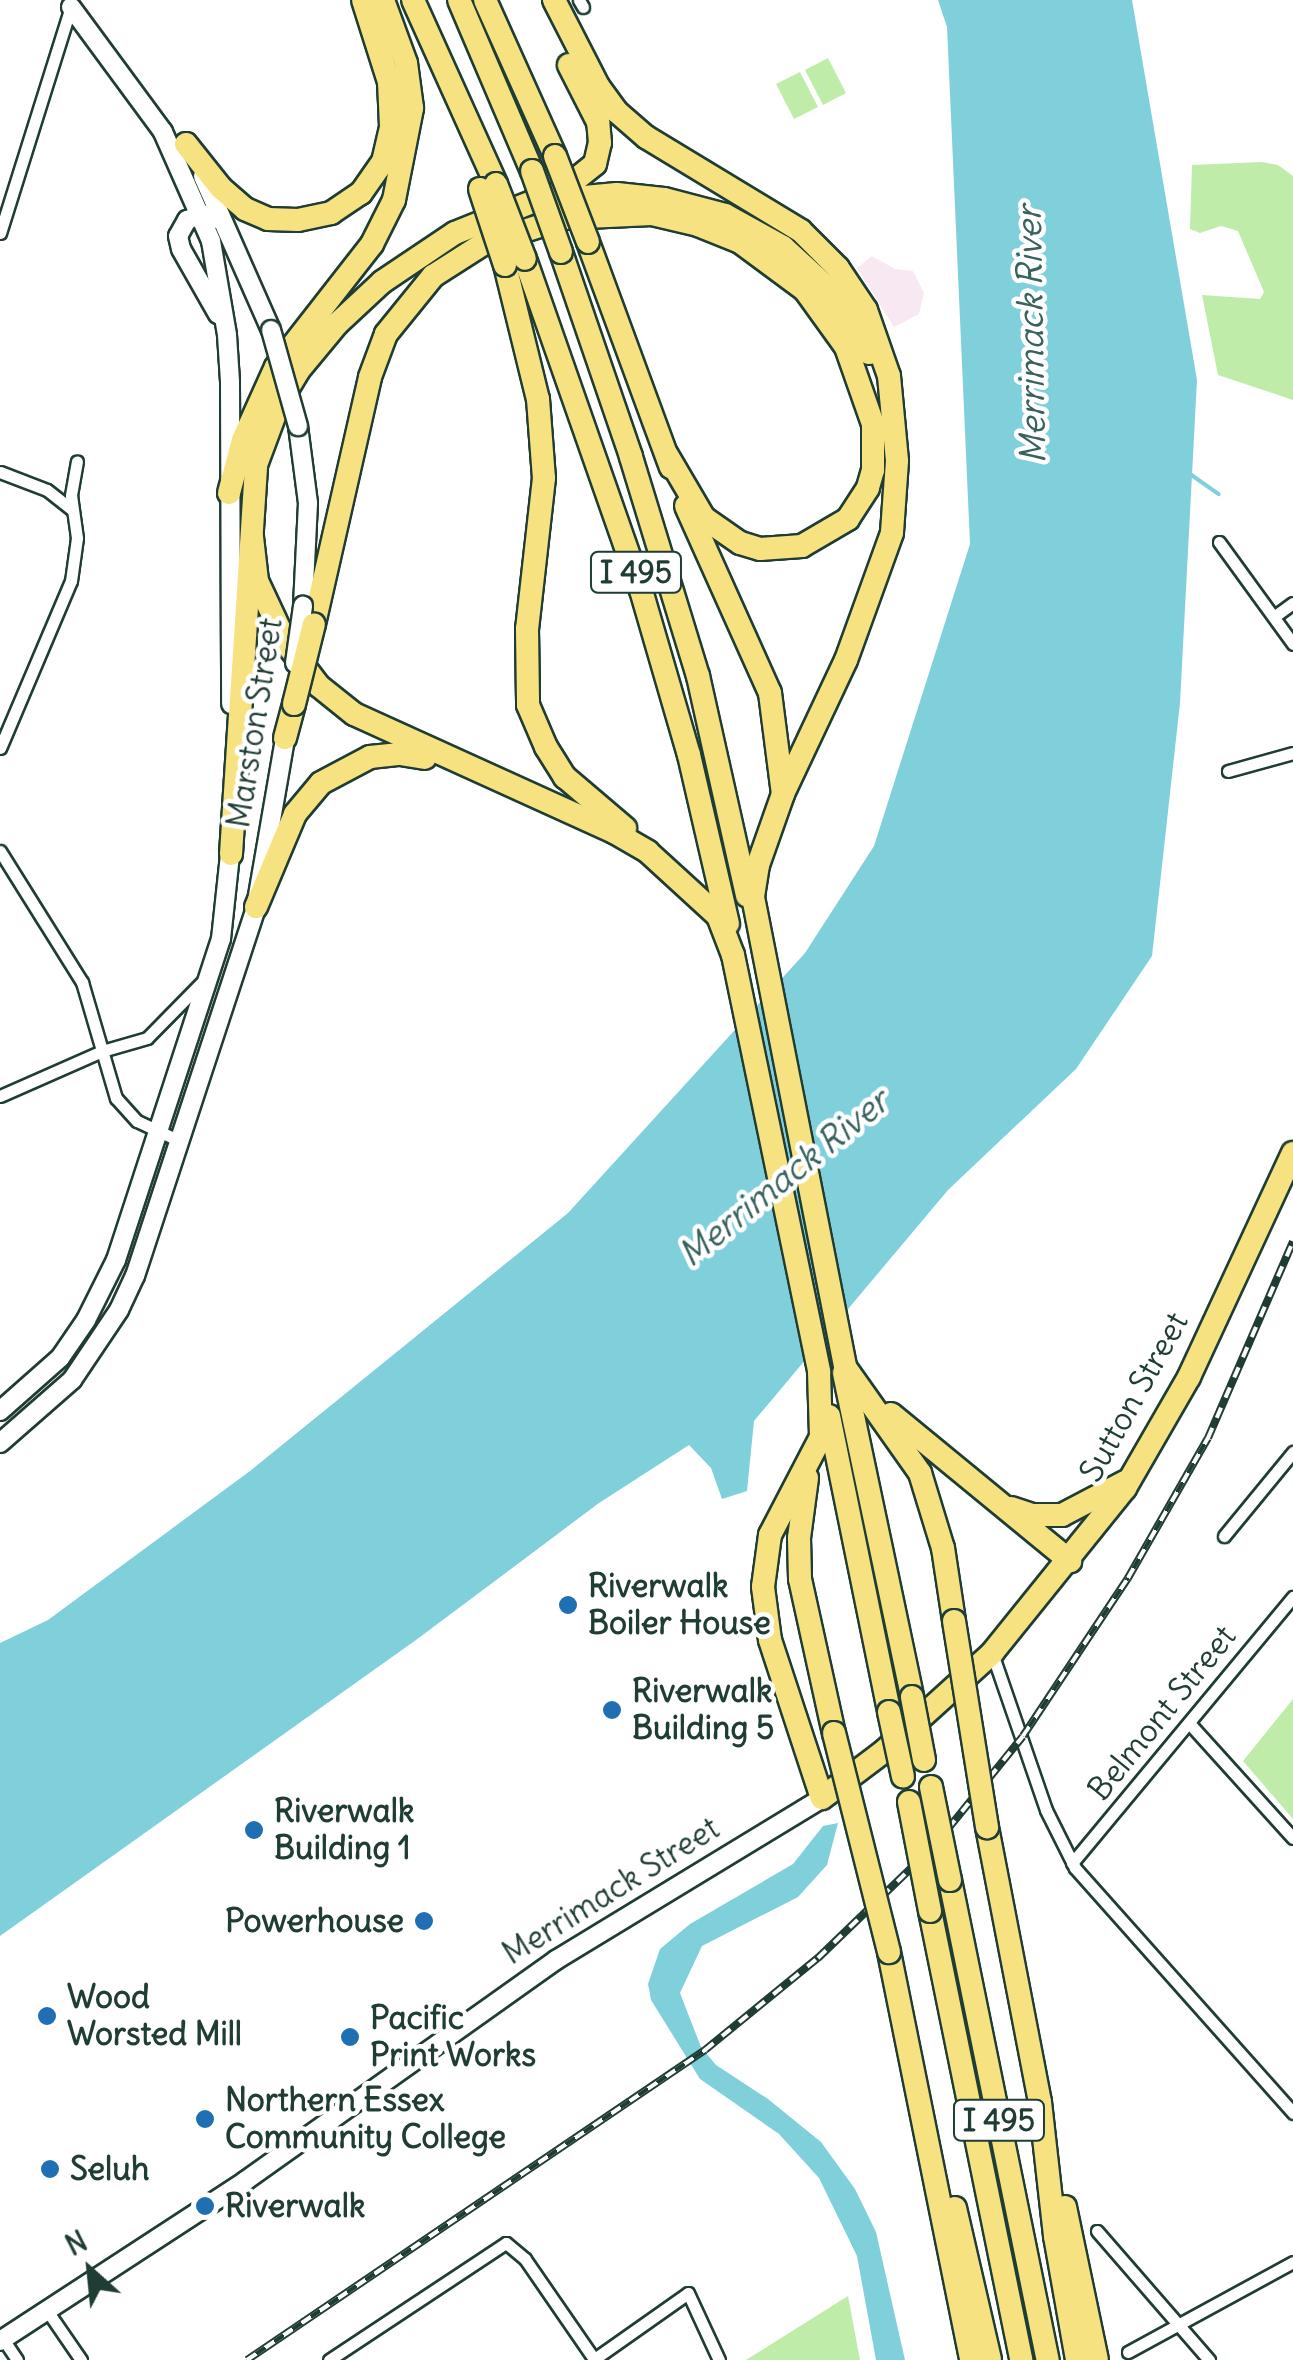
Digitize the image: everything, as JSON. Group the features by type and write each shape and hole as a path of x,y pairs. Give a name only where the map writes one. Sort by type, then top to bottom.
{"highway":[{"path":"186,144 222,188 245,208 268,219 298,220 331,213 361,193 383,162 391,126 389,82 363,0"},
{"path":"229,493 256,404 276,367 372,244 394,200 412,108 406,63 382,0"},
{"name":"I 495","path":"413,0 445,66 515,262 632,559 689,754 722,894 1021,2360"},
{"name":"I 495","path":"459,0 532,171 561,252 631,457 698,676 743,874 1048,2360"},
{"path":"485,0 555,156 667,455 770,693 783,794"},
{"path":"536,0 598,122 595,164 552,198"},
{"path":"554,0 598,86 616,111 646,137 802,231 838,268 866,310 889,376 897,461 896,510 888,552 846,660 783,794 758,865 753,897 757,936 845,1367 920,1474 944,1548 986,1826 1040,2102 1097,2360"},
{"path":"230,854 254,484 262,444 298,371 337,324 382,282 437,243 498,214 552,198 617,194 664,198 710,209 761,233 832,293 860,332 890,402"},
{"path":"286,738 309,615 370,378 386,334 434,276 483,244 565,218 652,214 698,225 740,242 805,290 846,348 874,424 873,470 868,488 848,520 802,546 760,549 740,543 704,518 667,455"},
{"path":"515,262 538,400 544,478 527,628 528,705 546,747 566,777 718,916 733,955 820,1372 821,1436 770,1535 763,1588 774,1655 822,1798"},
{"path":"252,537 257,580 286,643 320,686 354,714 648,852"},
{"path":"256,906 295,814 321,783 370,758 400,754 457,763"},
{"name":"Sutton Street","path":"952,1690 992,1652 1070,1561 1132,1478 1189,1377 1293,1154"},
{"path":"867,1398 1070,1561"},
{"path":"809,1464 799,1538 800,1579 918,2080 972,2360"},
{"path":"994,1502 1033,1515 1062,1514 1132,1478"},
{"name":"Merrimack Street","path":"822,1798 884,1752 952,1690"},
{"path":"918,2080 969,2261 990,2360"},
{"path":"1040,2102 1054,2236 1076,2360"}],"main road":[{"name":"Marston Street","path":"67,3 141,82 186,144 234,240 270,330 298,426 308,503 309,615"},
{"name":"Marston Street","path":"0,1411 58,1361 98,1299 216,959 225,921 230,854 228,335 202,214 163,132 67,3"},
{"path":"228,335 181,249 180,228 202,214 217,221 234,240"},
{"name":"Marston Street","path":"0,1444 72,1380 110,1325 134,1276 256,906 286,738"},
{"name":"Merrimack Street","path":"2,2340 245,2181 556,1960 822,1798"}],"street":[{"path":"0,234 67,3"},
{"path":"0,748 71,582 76,538 71,509 76,462"},
{"path":"0,472 47,490 71,509"},
{"path":"1219,542 1293,644"},
{"path":"1275,616 1293,603"},
{"path":"1228,771 1293,753"},
{"path":"0,851 82,982 122,1106 158,1132 178,1140"},
{"path":"0,1096 102,1050 131,1045 159,1028 196,992 216,959"},
{"path":"1224,1536 1293,1452"},
{"name":"Belmont Street","path":"1072,1863 1293,1598"},
{"path":"992,1652 1046,1810 1072,1863 1105,1906 1293,2114"},
{"path":"1189,1723 1293,1838"},
{"path":"1096,2231 1210,2360"},
{"path":"329,2360 506,2243 525,2259 593,2360 688,2293 719,2360"},
{"path":"1128,2352 1293,2262"},
{"path":"46,2310 81,2360"},
{"path":"2,2340 16,2360"}],"shaded area":[{"path":"872,256 895,269 913,271 924,293 919,314 894,327 857,268"}],"green space":[{"path":"828,58 846,93 823,105 805,70"},
{"path":"800,72 818,107 794,119 776,84"},
{"path":"1192,165 1278,165 1293,176 1293,400 1218,375 1202,295 1260,299 1264,292 1238,231 1221,226 1200,233 1190,229"},
{"path":"1293,1699 1293,1819 1243,1761"},
{"path":"848,2296 860,2360 746,2360"}],"water":[{"name":"Merrimack River","path":"938,0 1132,0 1197,380 1180,703 1152,956 1076,1069 948,1190 754,1421 747,1491 722,1499 711,1468 689,1445 599,1503 416,1640 0,1936 0,1643 48,1620 250,1471 568,1213 805,953 874,846 970,544 947,27"},
{"path":"838,1823 827,1865 798,1897 702,1946 680,1993 701,2047 716,2065 768,2099 821,2142 855,2189 876,2232 905,2360 876,2360 857,2256 819,2178 779,2134 700,2079 651,2000 648,1984 660,1949 690,1924 793,1864 823,1826"}],"waterway":[{"path":"1190,474 1219,494"}],"railway":[{"path":"247,2360 705,2050 818,1958 934,1846 1023,1736 1128,1578 1208,1438 1293,1242"}],"place":[{"name":"Riverwalk Boiler House","path":"568,1605"},
{"name":"Riverwalk Building 5","path":"612,1710"},
{"name":"Riverwalk Building 1","path":"254,1830"},
{"name":"Powerhouse","path":"424,1921"},
{"name":"Wood Worsted Mill","path":"47,2016"},
{"name":"Pacific Print Works","path":"350,2037"},
{"name":"Northern Essex Community College","path":"205,2119"},
{"name":"Seluh","path":"50,2169"},
{"name":"Riverwalk","path":"205,2206"}]}
